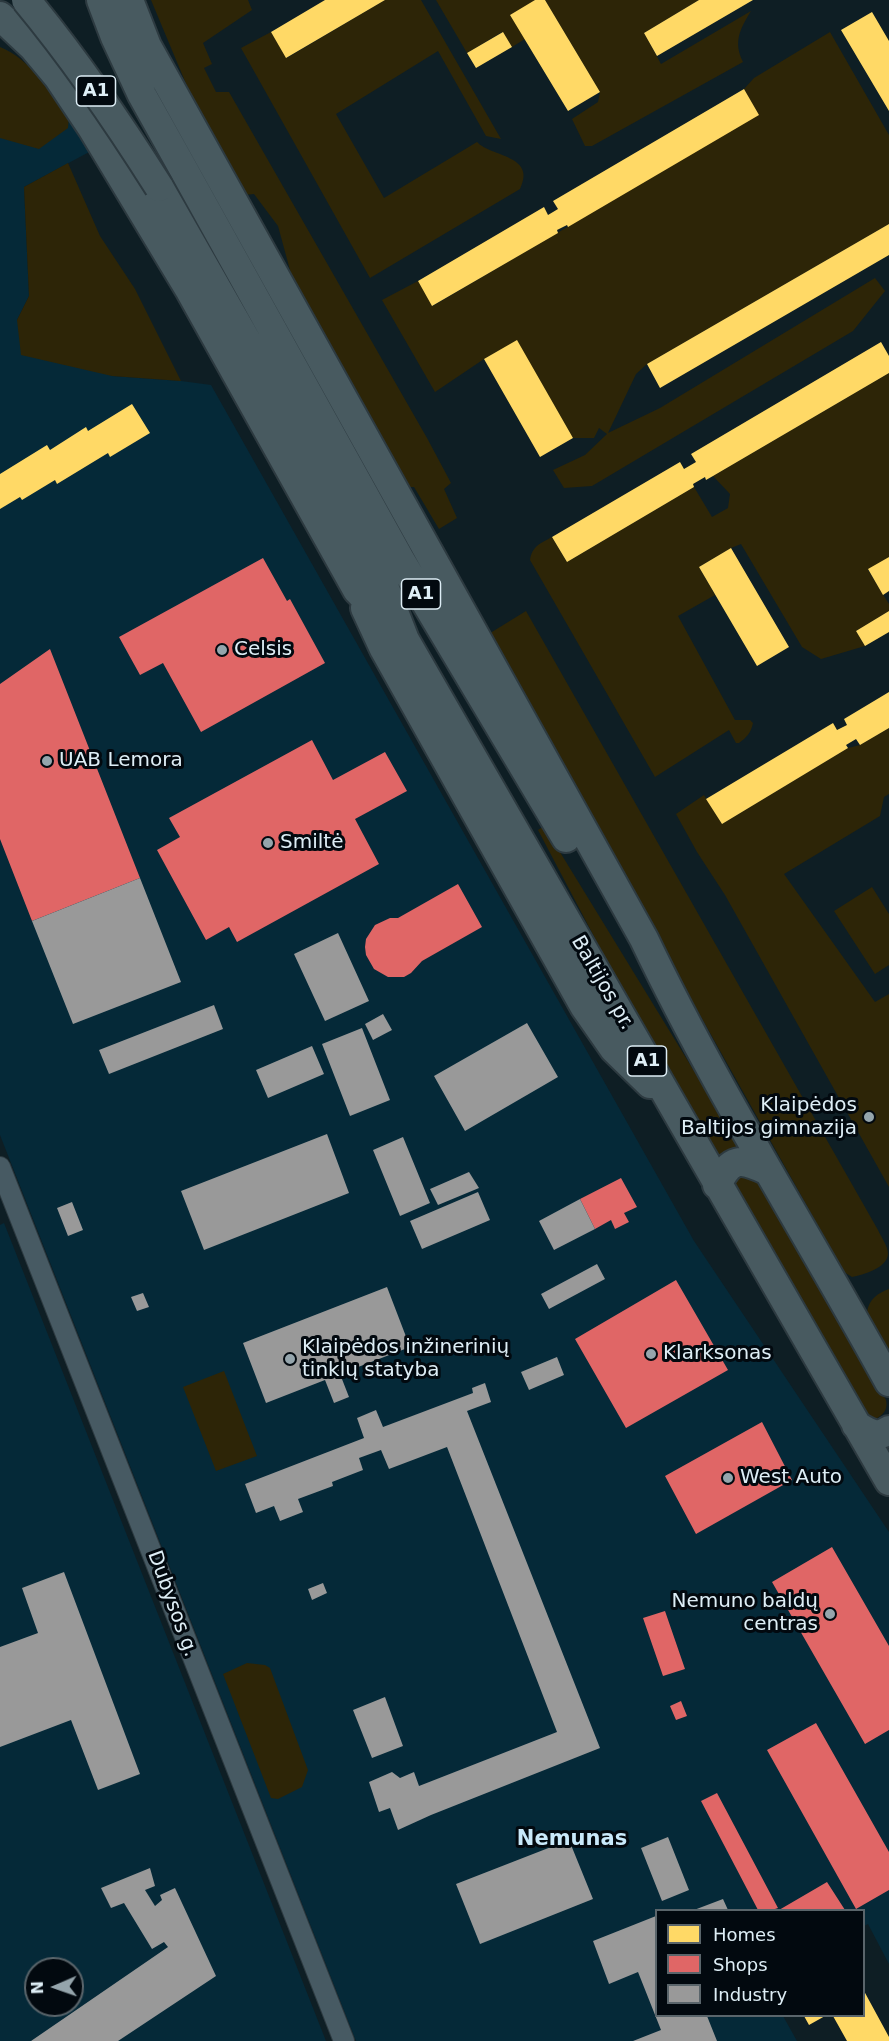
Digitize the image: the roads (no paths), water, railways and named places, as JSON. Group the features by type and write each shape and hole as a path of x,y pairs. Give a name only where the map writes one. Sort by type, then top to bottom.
{"highway":[{"name":"A1","path":"26,0 73,58 118,121 159,187 378,573 405,640"},
{"name":"A1","path":"100,0 114,37 142,95 407,571 607,906 676,1005 766,1170 845,1302 889,1382"},
{"path":"129,0 147,46 639,929 676,1005"},
{"path":"0,16 33,47 58,77 92,128 189,289 357,590 384,649 584,1006 614,1049 673,1107"},
{"path":"357,590 405,640"},
{"name":"Baltijos pr.","path":"405,640 889,1481"},
{"path":"717,1185 722,1175 733,1164 747,1161 766,1170"},
{"path":"856,1425 871,1434 878,1435 889,1430"}],"street":[{"name":"Dubysos g.","path":"0,1167 344,2041"}],"place":[{"name":"Celsis","path":"222,650"},
{"name":"UAB Lemora","path":"47,761"},
{"name":"Smiltė","path":"268,843"},
{"name":"Klaipėdos Baltijos gimnazija","path":"869,1117"},
{"name":"Klarksonas","path":"651,1354"},
{"name":"Klaipėdos inžinerinių tinklų statyba","path":"290,1359"},
{"name":"West Auto","path":"728,1478"},
{"name":"Nemuno baldų centras","path":"830,1614"}],"district":[{"name":"Nemunas","path":"572,1840"}]}
